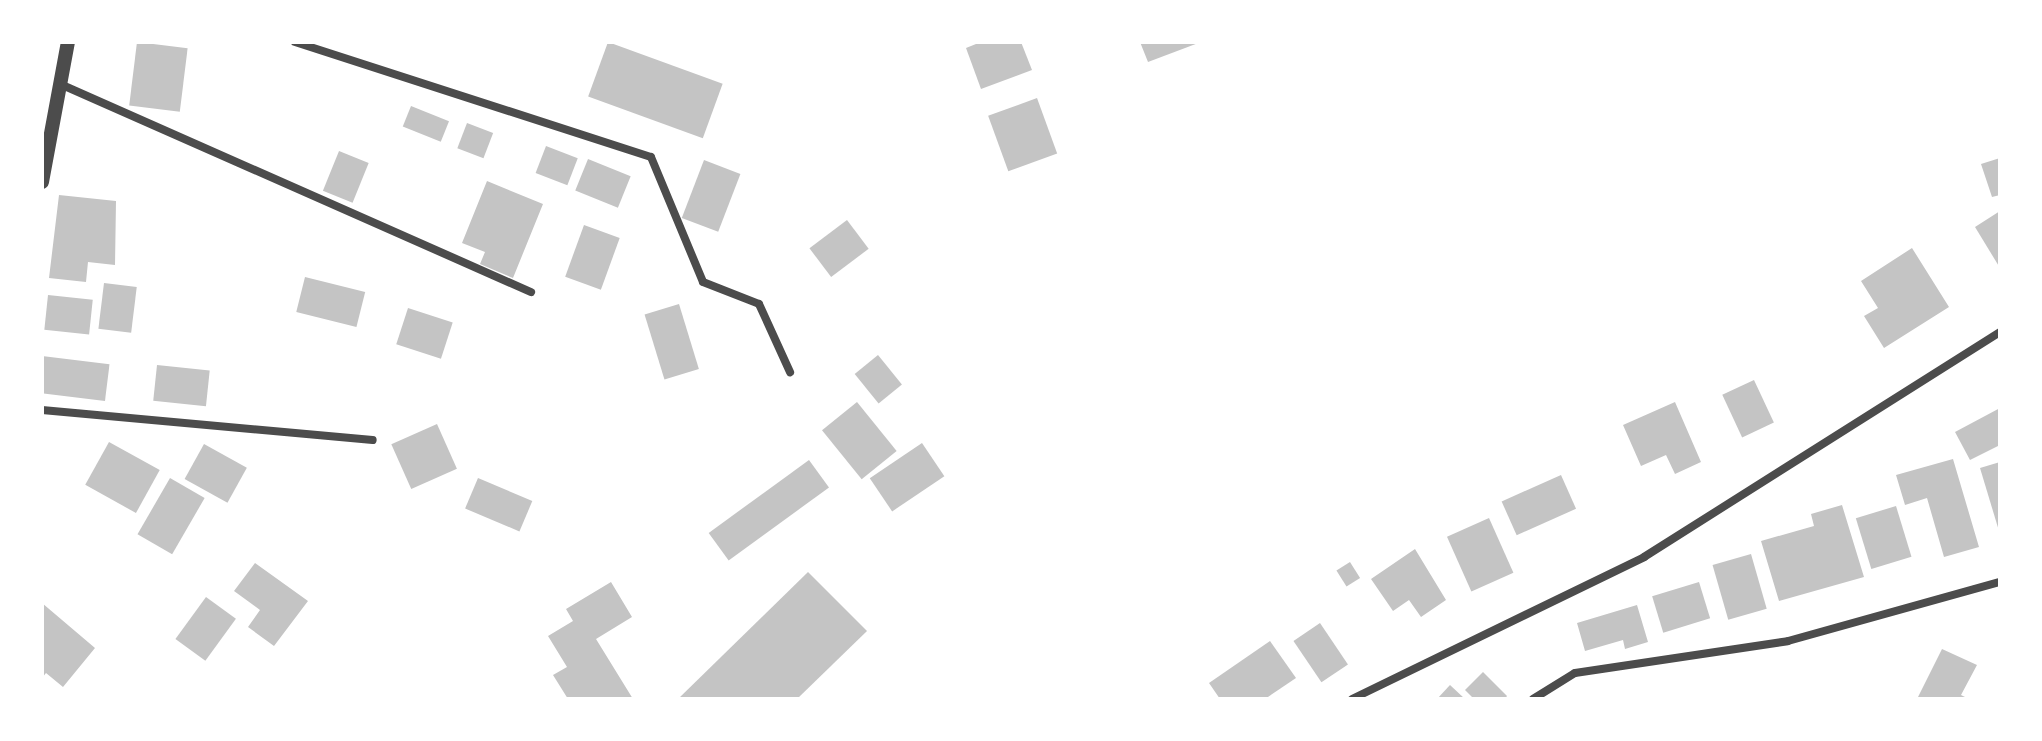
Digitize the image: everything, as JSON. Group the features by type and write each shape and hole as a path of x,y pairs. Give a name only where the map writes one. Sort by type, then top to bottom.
{"street":[{"path":"42,182 46,132 68,42"},
{"path":"295,42 651,157 703,282 759,304 790,372"},
{"path":"59,84 531,292"},
{"path":"1352,699 1644,557 2000,332"},
{"path":"42,410 373,440"},
{"path":"1533,699 1575,673 1788,641 2000,582"}],"building":[{"path":"137,42 188,48 180,112 129,106"},
{"path":"608,42 723,84 703,138 588,97"},
{"path":"981,42 1021,42 1032,70 981,89 966,48"},
{"path":"1140,42 1201,42 1148,62"},
{"path":"1037,98 1057,153 1008,171 988,116"},
{"path":"411,106 449,121 441,142 403,126"},
{"path":"467,123 493,133 483,158 457,148"},
{"path":"546,146 578,158 567,185 536,173"},
{"path":"339,151 369,163 353,203 323,191"},
{"path":"2000,158 2000,195 1992,197 1981,164"},
{"path":"588,159 631,176 618,208 575,191"},
{"path":"704,160 740,174 718,232 682,218"},
{"path":"487,181 543,204 513,278 480,264 485,252 462,243"},
{"path":"59,195 116,201 115,265 88,262 86,282 49,278"},
{"path":"2000,211 2000,268 1975,227"},
{"path":"847,220 869,249 831,277 809,248"},
{"path":"584,225 620,238 601,290 565,277"},
{"path":"1912,248 1949,307 1884,348 1864,316 1878,308 1861,281"},
{"path":"305,277 365,292 356,327 296,312"},
{"path":"104,283 137,287 131,333 98,329"},
{"path":"48,295 93,300 89,335 44,330"},
{"path":"679,304 699,369 664,380 645,315"},
{"path":"408,308 453,323 441,359 396,344"},
{"path":"878,355 902,385 879,403 855,374"},
{"path":"42,356 109,364 105,401 42,393"},
{"path":"157,365 210,371 206,406 153,401"},
{"path":"1754,380 1774,423 1742,437 1722,395"},
{"path":"857,402 897,451 862,479 822,430"},
{"path":"1675,402 1701,462 1675,474 1666,455 1641,466 1623,425"},
{"path":"2000,408 2000,445 1970,460 1955,432"},
{"path":"437,424 457,469 411,489 391,444"},
{"path":"109,442 160,470 136,513 85,485"},
{"path":"922,443 944,476 892,511 870,478"},
{"path":"204,444 247,468 227,503 185,479"},
{"path":"1953,459 1979,547 1944,557 1927,498 1905,505 1896,475"},
{"path":"809,460 829,488 729,560 709,533"},
{"path":"2000,462 2000,531 1999,531 1980,468"},
{"path":"1561,475 1576,509 1517,535 1502,501"},
{"path":"170,478 205,498 172,554 138,534"},
{"path":"478,478 532,501 519,531 465,508"},
{"path":"1842,505 1864,577 1779,601 1761,541 1814,526 1811,514"},
{"path":"1896,506 1911,557 1871,569 1856,518"},
{"path":"1489,518 1513,573 1471,592 1447,537"},
{"path":"1415,549 1446,600 1421,617 1409,600 1393,611 1371,579"},
{"path":"1751,554 1767,609 1728,620 1713,565"},
{"path":"1350,562 1360,578 1346,587 1336,570"},
{"path":"255,563 308,601 274,646 248,627 260,610 234,591"},
{"path":"808,572 867,631 797,699 678,699"},
{"path":"611,582 632,617 596,639 633,699 568,699 553,675 567,667 548,636 573,621 566,609"},
{"path":"1699,582 1710,618 1663,633 1652,596"},
{"path":"206,597 236,619 205,661 175,639"},
{"path":"42,603 95,648 63,687 46,673 42,678"},
{"path":"1637,605 1648,642 1625,649 1623,640 1585,651 1577,623"},
{"path":"1320,623 1348,664 1321,682 1293,641"},
{"path":"1270,641 1296,678 1265,699 1220,699 1209,683"},
{"path":"1942,649 1977,665 1961,695 1969,699 1917,699"},
{"path":"1483,672 1507,696 1505,699 1474,699 1465,690"},
{"path":"1450,685 1465,699 1437,699"}]}
